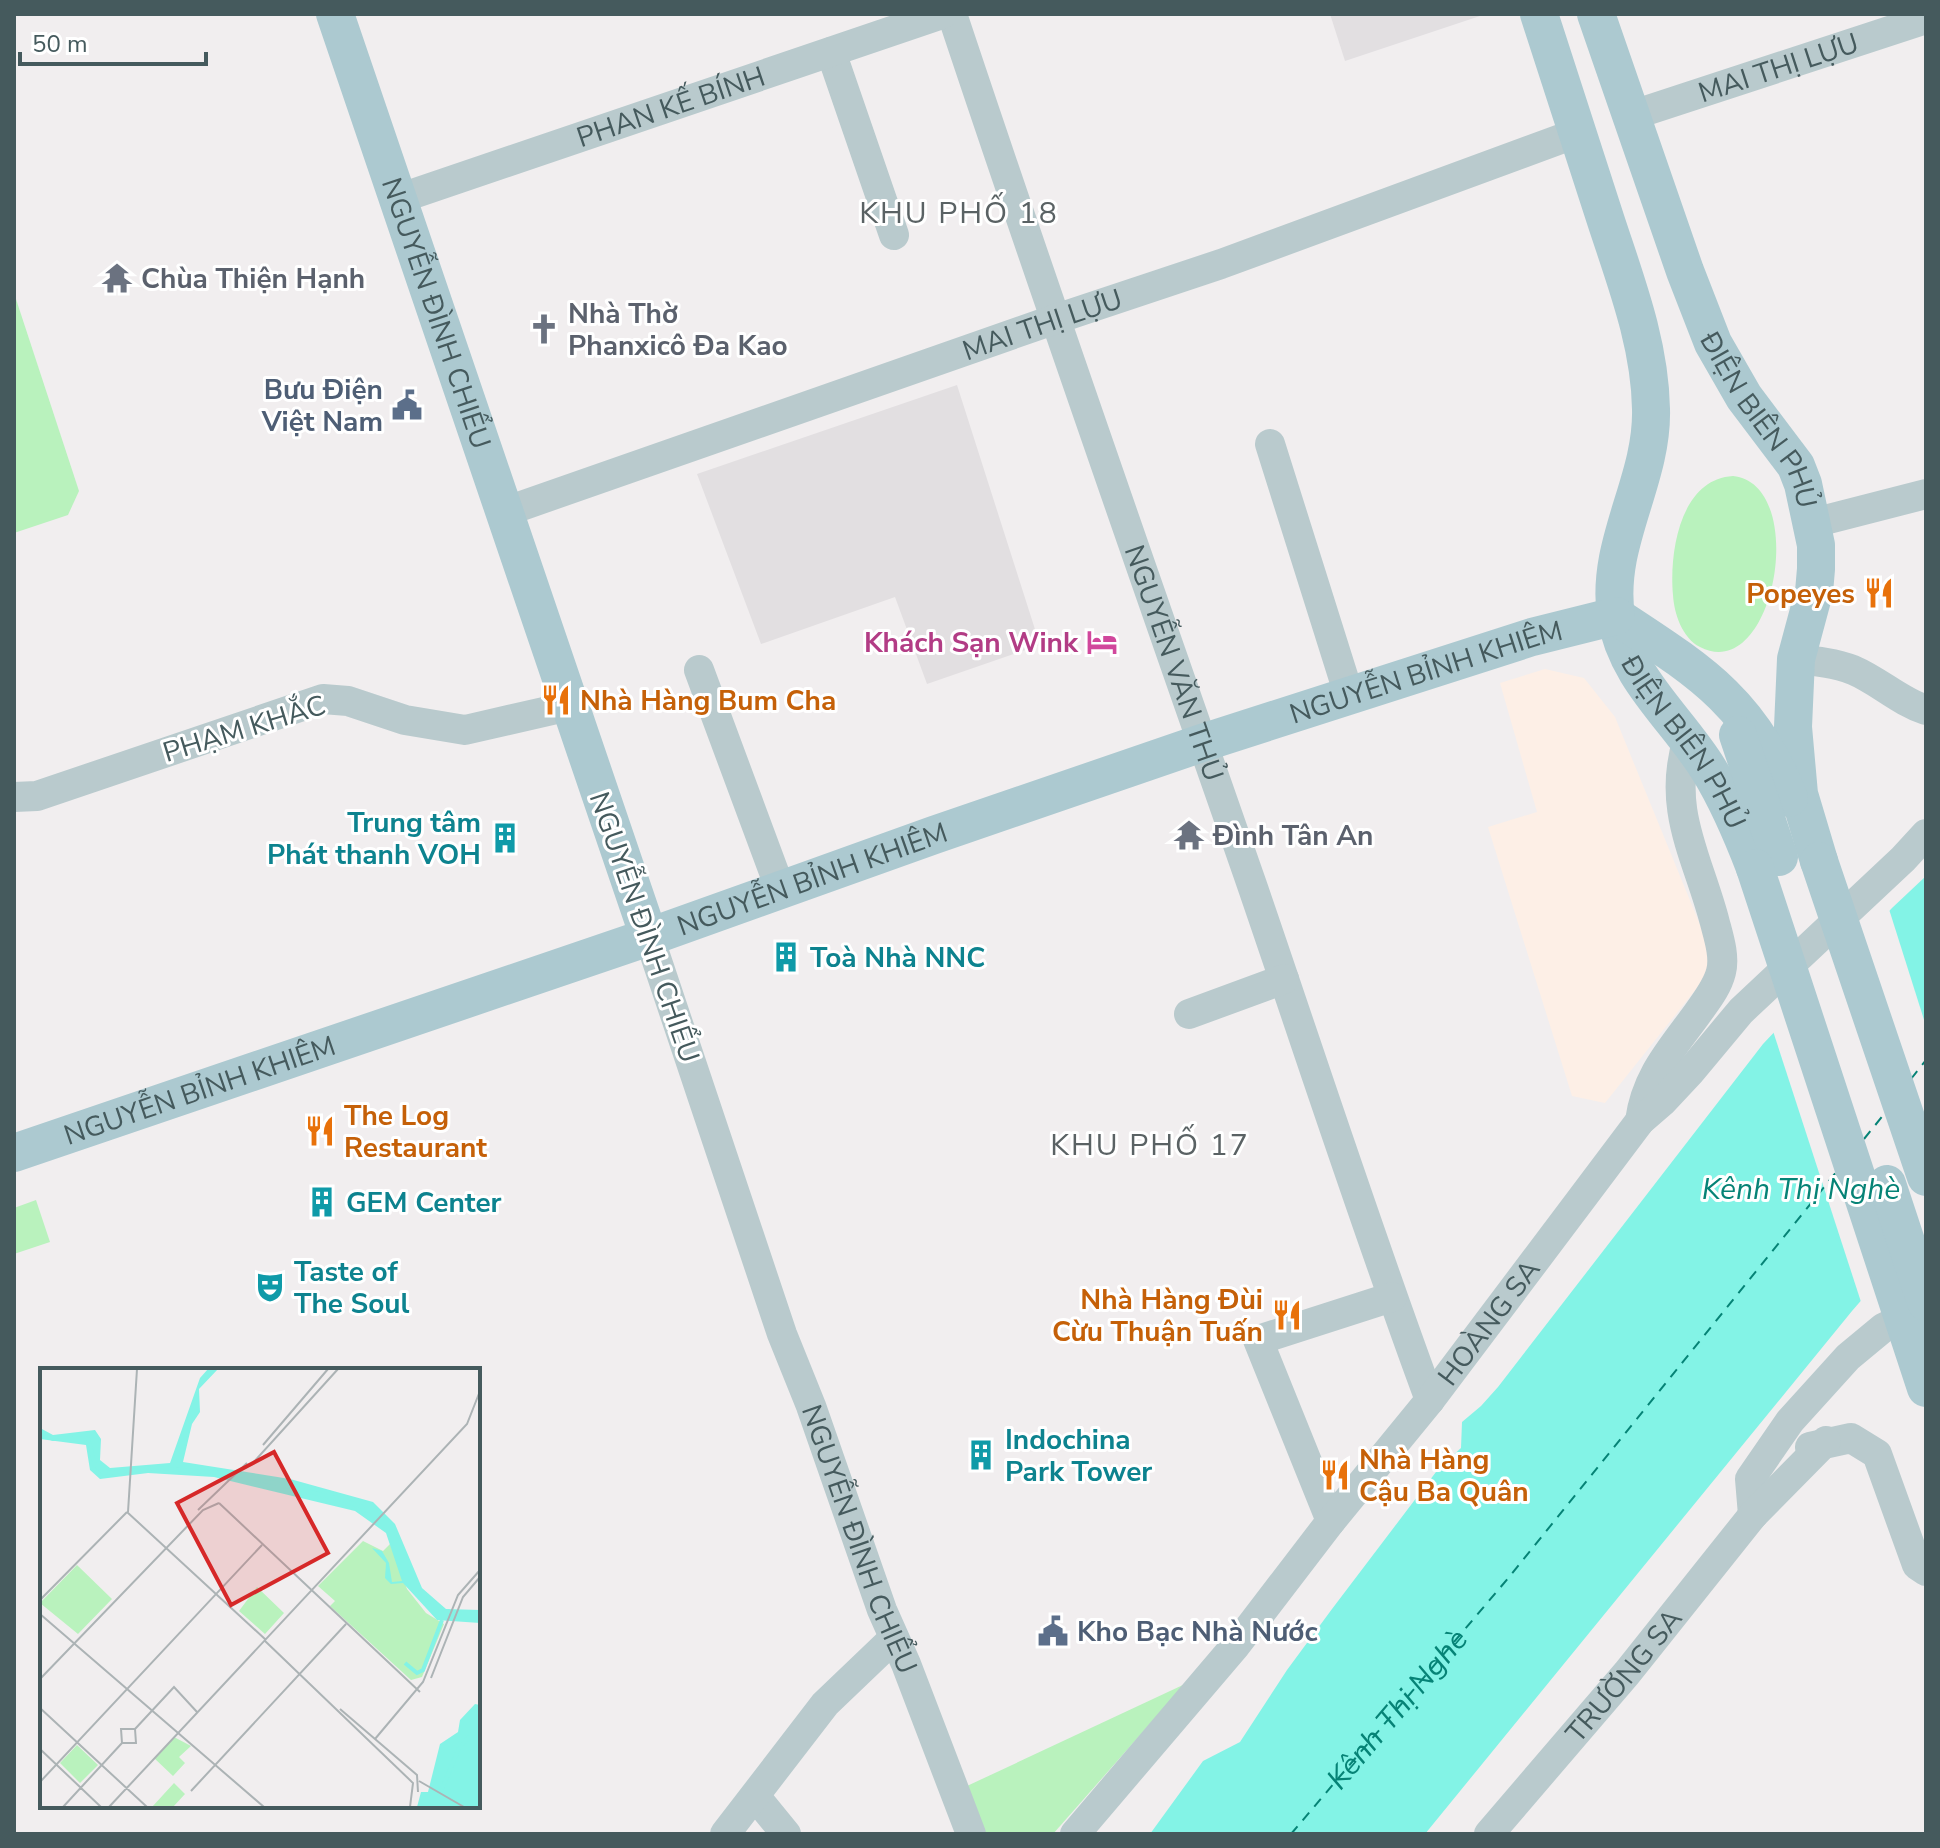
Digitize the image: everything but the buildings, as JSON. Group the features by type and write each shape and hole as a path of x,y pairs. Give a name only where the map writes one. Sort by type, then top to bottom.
{"main road":[{"name":"NGUYỄN ĐÌNH CHIỂU","path":"335,14 649,937"},
{"path":"1539,14 1639,324 1650,385 1650,437 1639,487 1622,534 1617,559 1616,616 1681,659 1724,693 1794,854 1926,1177"},
{"name":"ÐIỆN BIÊN PHỦ","path":"1596,14 1713,343 1744,397 1796,466 1813,523 1816,545 1814,592 1796,659 1793,695 1799,794 1794,854"},
{"name":"NGUYỄN BỈNH KHIÊM","path":"14,1153 649,937 1202,743 1532,637 1616,616"},
{"name":"ĐIỆN BIÊN PHỦ","path":"1616,616 1622,639 1641,679 1688,739 1727,801 1794,854"},
{"path":"1794,854 1926,1305"},
{"path":"1794,854 1926,1388"}],"street":[{"name":"PHAN KẾ BÍNH","path":"398,199 942,14"},
{"name":"NGUYỄN VĂN THỦ","path":"952,14 1053,320 1430,1400"},
{"name":"MAI THỊ LỰU","path":"1630,116 1907,20"},
{"path":"831,52 894,235"},
{"name":"MAI THỊ LỰU","path":"504,512 1221,264 1577,133"},
{"path":"1270,444 1349,695"},
{"path":"1813,523 1926,494"},
{"path":"1796,659 1853,670 1897,697 1926,710"},
{"path":"699,670 781,891"},
{"name":"PHẠM KHẮC","path":"14,797 37,796 323,699 348,701 405,720 465,730 570,706"},
{"path":"1640,1121 1652,1075 1712,993 1722,971 1721,946 1708,896 1687,838 1679,790 1688,739"},
{"name":"HOÀNG SA","path":"1075,1834 1236,1645 1331,1521 1430,1400 1640,1121 1691,1071 1741,1011 1926,834"},
{"name":"NGUYỄN ĐÌNH CHIỂU","path":"649,937 782,1334 811,1406 879,1602 971,1834"},
{"path":"1189,1014 1284,979"},
{"path":"1331,1521 1258,1340 1392,1297"},
{"name":"TRƯỜNG SA","path":"1753,1515 1750,1479 1790,1421 1848,1357 1883,1328 1926,1305"},
{"name":"TRƯỜNG SA","path":"1753,1515 1818,1391"},
{"path":"1793,1435 1795,1445 1802,1448 1851,1438 1864,1443 1877,1454 1917,1565 1926,1571"},
{"name":"TRƯỜNG SA","path":"1489,1834 1627,1673 1753,1515 1826,1441"},
{"path":"725,1834 825,1704 894,1638"},
{"path":"755,1796 786,1834"}],"shaded area":[{"path":"1330,14 1483,14 1483,15 1345,61"},
{"path":"957,385 1040,645 927,684 895,597 761,644 697,474"},
{"path":"1545,669 1584,678 1615,717 1716,964 1605,1103 1572,1096 1488,827 1537,812 1500,683"}],"green space":[{"path":"14,293 79,491 68,515 14,533"},
{"path":"1733,476 1757,487 1771,512 1776,544 1774,579 1764,612 1748,638 1726,651 1700,647 1688,638 1675,609 1672,578 1676,540 1690,504 1701,490 1715,480"},
{"path":"36,1200 50,1242 14,1254 14,1208"},
{"path":"1185,1684 1053,1834 988,1834 981,1830 967,1786"}],"water":[{"name":"Kênh Thị Nghè","path":"1926,876 1926,1226 1852,1311 1425,1834 1150,1834 1203,1761 1240,1742 1332,1609 1439,1468 1461,1448 1462,1422 1498,1387 1763,1044"}],"pier":[{"path":"1888,906 1926,1026 1926,1232 1862,1305 1772,1028"}],"ferry route":[{"path":"1911,1079 1926,1060"},
{"path":"1864,1139 1885,1113"},
{"path":"1291,1834 1510,1576 1837,1171"}],"place":[{"name":"Chùa Thiện Hạnh","path":"117,278"},
{"name":"Nhà Thờ Phanxicô Đa Kao","path":"544,329"},
{"name":"Bưu Điện Việt Nam","path":"407,405"},
{"name":"Popeyes","path":"1879,593"},
{"name":"Khách Sạn Wink","path":"1102,642"},
{"name":"Nhà Hàng Bum Cha","path":"556,700"},
{"name":"Đình Tân An","path":"1189,835"},
{"name":"Trung tâm Phát thanh VOH","path":"505,838"},
{"name":"Toà Nhà NNC","path":"786,957"},
{"name":"The Log Restaurant","path":"320,1131"},
{"name":"GEM Center","path":"322,1202"},
{"name":"Taste of The Soul","path":"270,1287"},
{"name":"Nhà Hàng Đùi Cừu Thuận Tuấn","path":"1287,1315"},
{"name":"Indochina Park Tower","path":"981,1455"},
{"name":"Nhà Hàng Cậu Ba Quân","path":"1335,1475"},
{"name":"Kho Bạc Nhà Nước","path":"1053,1631"}],"district":[{"name":"KHU PHỐ 18","path":"959,213"},
{"name":"KHU PHỐ 17","path":"1150,1145"}]}
